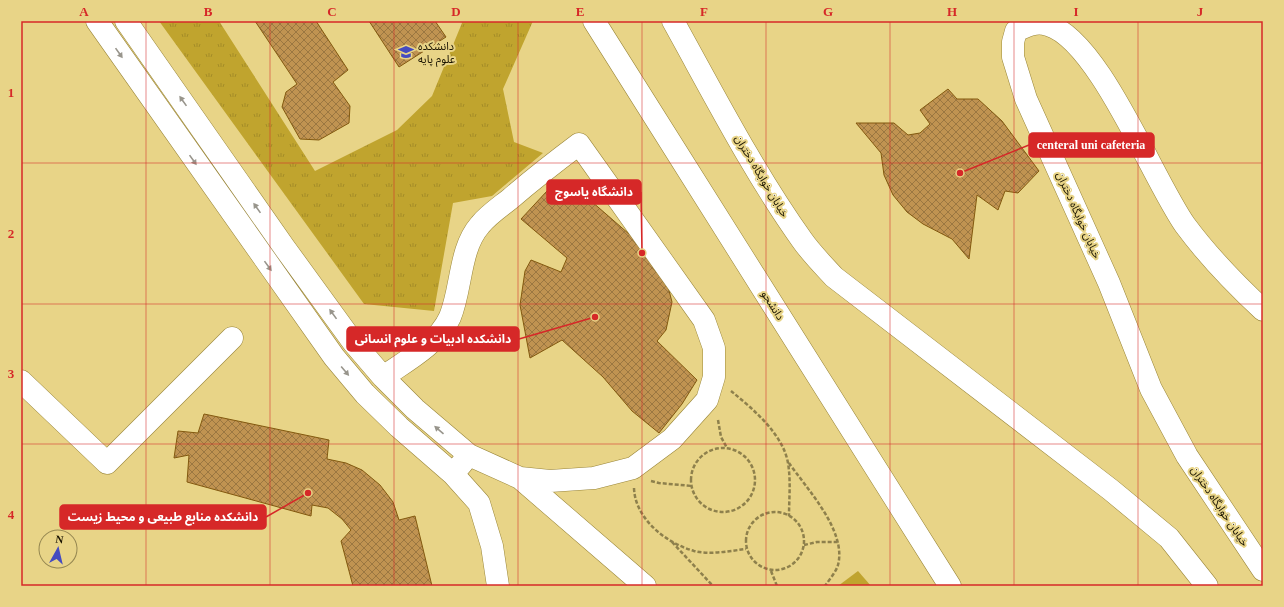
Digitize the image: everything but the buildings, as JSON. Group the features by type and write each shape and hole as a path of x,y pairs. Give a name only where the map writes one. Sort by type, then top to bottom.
{"street":[{"path":"96,21 334,357 370,399 398,427 452,474 479,503 492,546 498,586"},
{"path":"126,21 353,342 383,377 415,409 469,455 520,478 645,586"},
{"name":"خیابان خوابگاه دختران","path":"673,21 743,145 779,205 802,240 834,277 1111,490 1163,533 1207,586"},
{"name":"دانشجو","path":"595,22 950,586"},
{"name":"خیابان خوابگاه دختران","path":"1263,310 1230,279 1185,224 1129,123 1082,49 1062,32 1048,25 1030,24 1014,26 1013,57 1026,99 1109,283 1151,389 1187,456 1263,570"},
{"path":"383,377 416,354 435,338 450,318 468,245 480,225 552,164 579,144 704,320 714,348 714,377 707,400 672,440 633,468 594,478 550,481 520,478"},
{"path":"21,381 107,463 232,338"},
{"path":"452,474 469,455"}],"path":[{"path":"714,377 744,401 766,423 780,442 788,462 830,520 838,542 838,565 825,586"},
{"path":"714,448 727,448 739,452 749,460 754,471 755,484 751,496 743,505 732,511 719,512 707,508 697,500 692,486 691,476 695,464 703,454 714,448"},
{"path":"788,462 789,516"},
{"path":"633,468 643,478 659,483 692,486"},
{"path":"633,468 634,496 647,523 670,540 713,586"},
{"path":"778,512 789,516 798,524 803,534 804,545 800,556 792,564 782,570 771,570 756,563 746,549 746,538 749,527 756,518 778,512"},
{"path":"670,540 694,551 718,553 746,549"},
{"path":"804,545 817,542 838,542"},
{"path":"771,570 777,586"}],"green space":[{"path":"159,21 219,21 315,171 397,130 432,96 462,23 461,21 533,21 503,89 514,142 543,153 492,196 453,203 434,311 364,304"},
{"path":"858,571 871,586 838,586"}],"place":[{"name":"دانشکده علوم پایه","path":"406,52"},
{"name":"centeral uni cafeteria","path":"960,173"},
{"name":"دانشگاه یاسوج","path":"642,253"},
{"name":"دانشکده ادبیات و علوم انسانی","path":"595,317"},
{"name":"دانشکده منابع طبیعی و محیط زیست","path":"308,493"}]}
